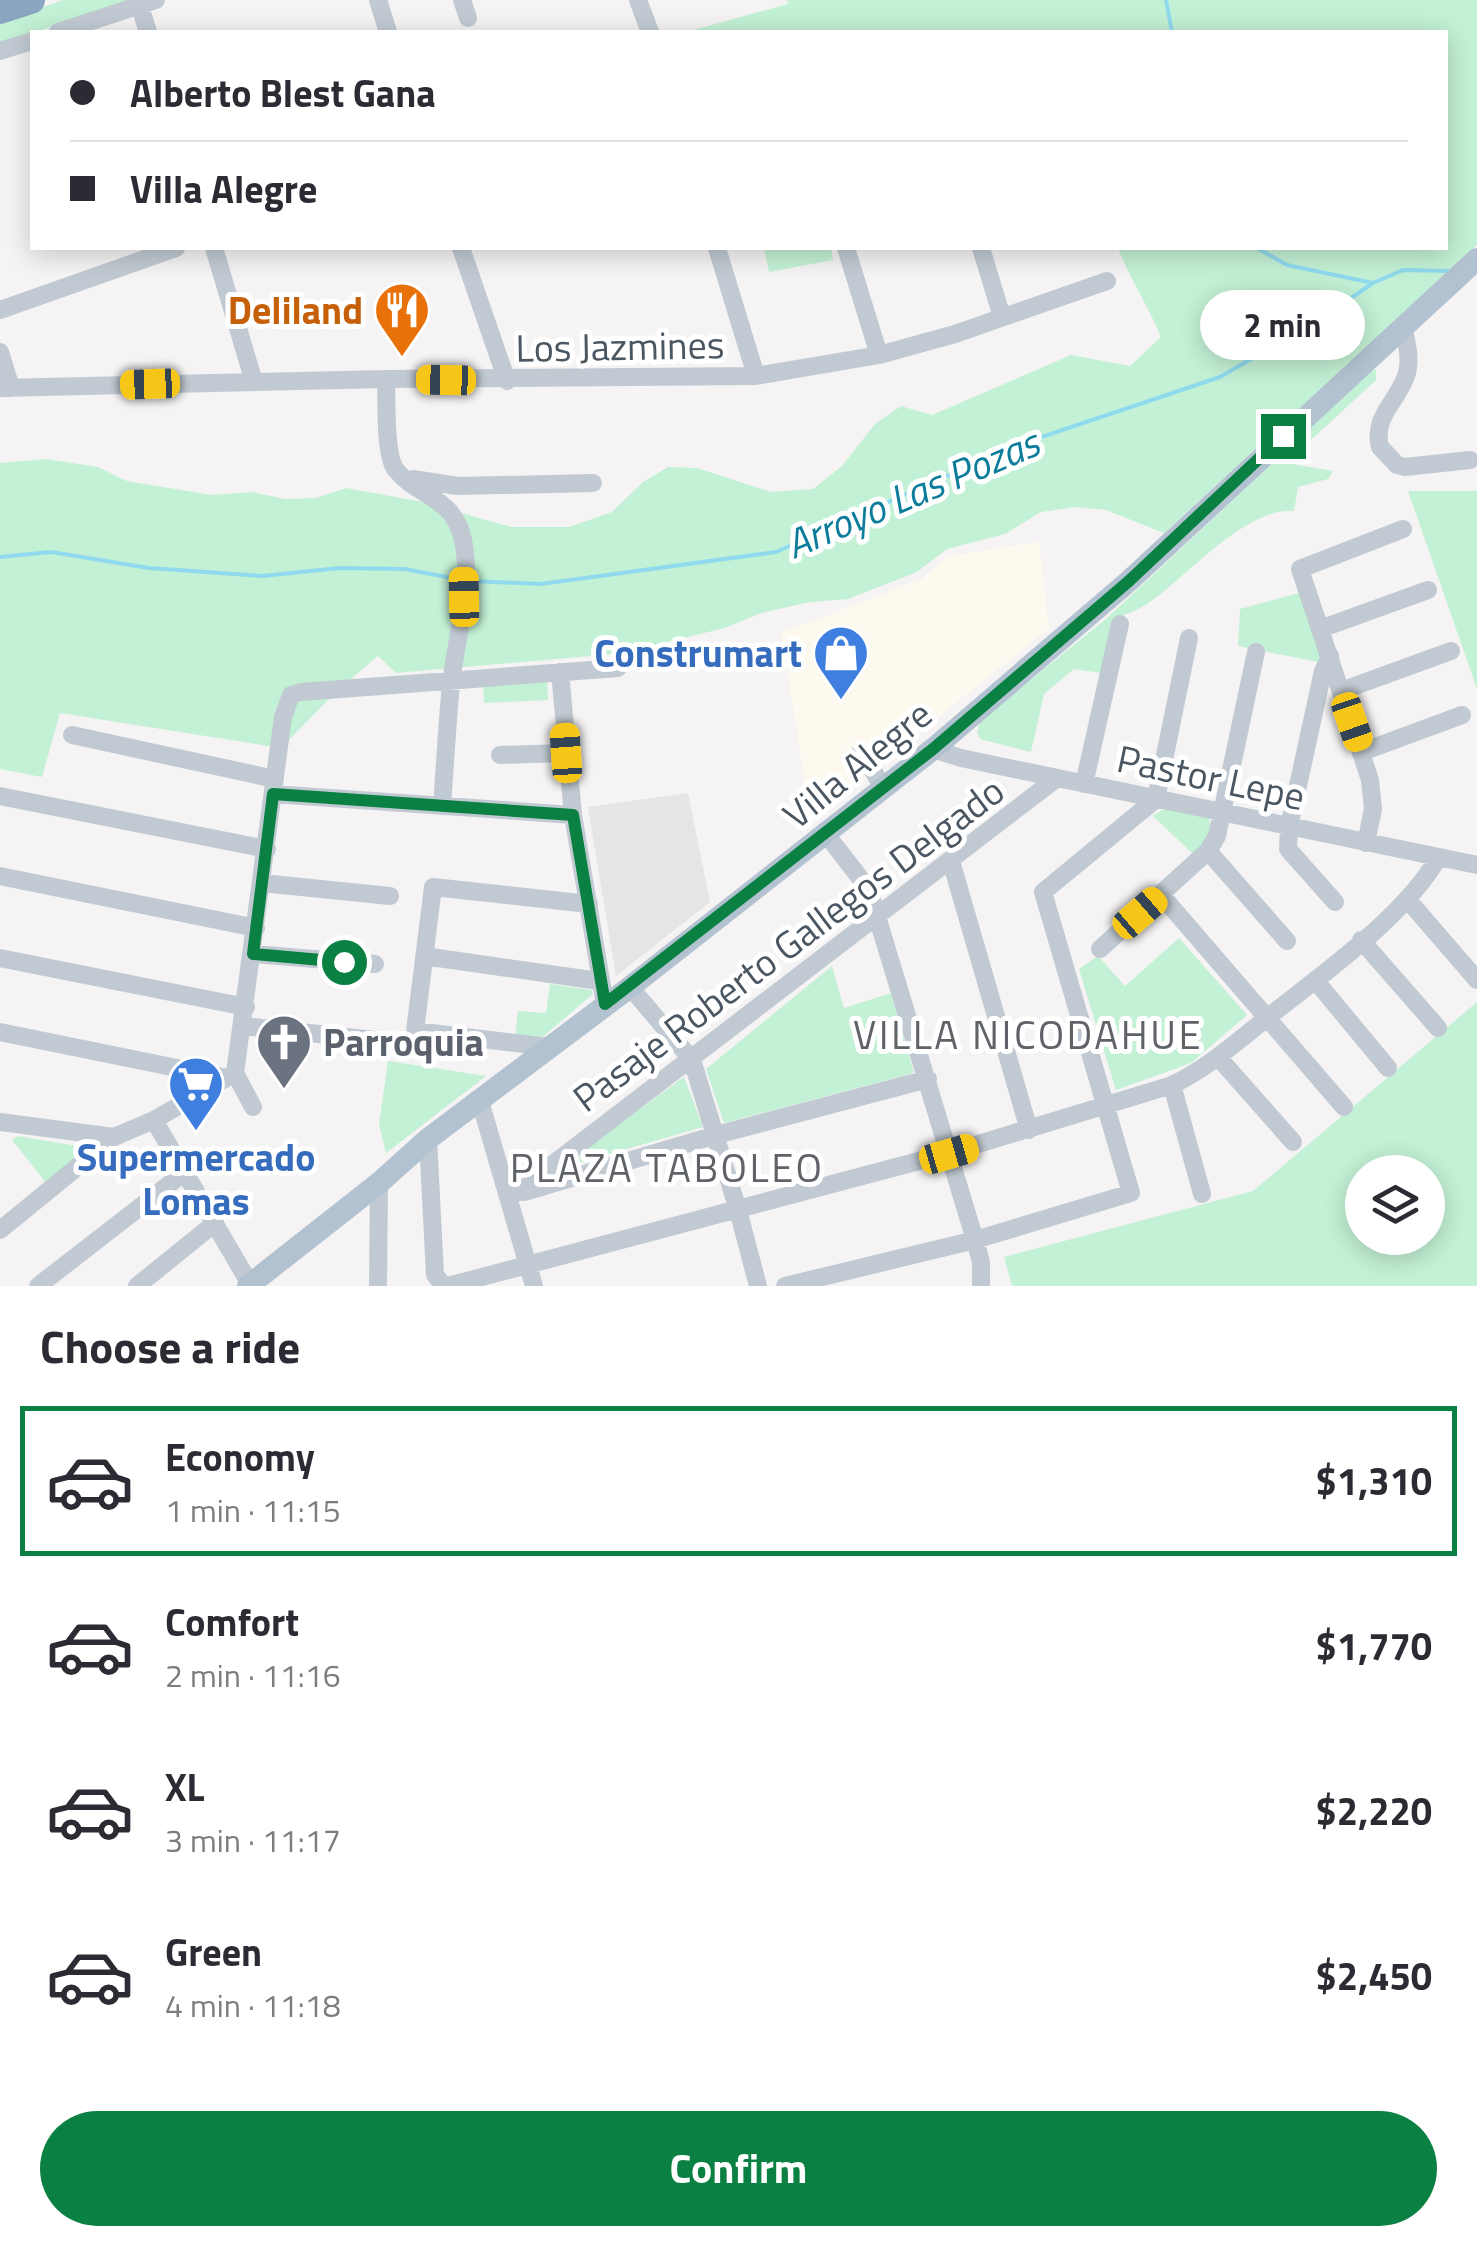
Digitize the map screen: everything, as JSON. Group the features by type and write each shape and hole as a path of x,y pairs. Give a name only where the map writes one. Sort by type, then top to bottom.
{"highway":[{"path":"0,10 30,0"}],"main road":[{"name":"Villa Alegre","path":"249,1285 378,1184 428,1139 550,1047 602,992 630,987 933,749 1129,581 1477,259"}],"street":[{"path":"378,0 387,30"},
{"path":"638,0 649,30"},
{"path":"64,30 145,2 148,30"},
{"path":"0,52 30,42"},
{"path":"0,310 170,250"},
{"path":"215,250 254,382"},
{"path":"462,250 507,380"},
{"path":"718,250 756,376"},
{"path":"847,250 880,355"},
{"path":"981,250 1002,317"},
{"name":"Los Jazmines","path":"5,388 756,376 880,355 1107,281"},
{"path":"1403,325 1409,356 1407,372 1379,423 1380,448 1405,467 1470,460"},
{"path":"0,352 5,388"},
{"path":"386,379 390,458 396,471 455,518 463,541 464,597 451,681 442,806"},
{"path":"407,478 458,486 593,483"},
{"path":"1366,843 1374,809 1373,794 1300,569 1403,529"},
{"path":"1320,629 1428,590"},
{"path":"1084,784 1120,624"},
{"path":"785,1286 975,1240 1131,1193 1043,892 1156,799 1188,638"},
{"path":"1341,691 1451,651"},
{"path":"1100,949 1208,851 1222,825 1256,652"},
{"path":"1330,656 1323,671 1289,827 1288,849 1334,902"},
{"path":"0,1230 114,1137 154,1120 230,1076 244,1016 284,717 291,696 300,692 618,668"},
{"path":"424,956 602,992 573,815 560,672"},
{"path":"1362,752 1462,715"},
{"path":"72,735 274,786 405,806 573,815"},
{"name":"Pastor Lepe","path":"933,749 1477,865"},
{"path":"862,752 884,788"},
{"path":"500,755 566,753"},
{"name":"Pasaje Roberto Gallegos Delgado","path":"510,1197 1058,778"},
{"path":"0,796 267,849"},
{"path":"826,834 872,900 975,1240 981,1262 981,1286"},
{"path":"1208,851 1287,942"},
{"path":"428,1139 435,1276 446,1286 949,1154 1172,1085 1196,1074 1315,980 1407,899 1438,858"},
{"path":"951,861 1028,1130"},
{"path":"0,876 256,928"},
{"path":"262,883 390,896"},
{"path":"550,1047 415,1031 434,887 589,904"},
{"path":"1161,895 1344,1107"},
{"path":"1407,899 1477,980"},
{"path":"1360,940 1438,1028"},
{"path":"253,954 375,964"},
{"path":"0,958 244,1016 375,1040"},
{"path":"1315,980 1388,1068"},
{"path":"630,987 692,1060 758,1286"},
{"path":"0,1032 230,1076 253,1107"},
{"path":"1218,1057 1293,1142"},
{"path":"510,1197 716,1135 928,1079"},
{"path":"1172,1085 1202,1194"},
{"path":"480,1101 534,1286"},
{"path":"154,1120 249,1285"},
{"path":"0,1140 9,1124 114,1137"},
{"path":"38,1286 185,1172"},
{"path":"378,1184 378,1286"},
{"path":"138,1286 214,1223"}],"shaded area":[{"path":"1039,542 1049,628 811,820 781,633 922,579 948,556"},
{"path":"688,793 710,902 616,976 588,807"}],"green space":[{"path":"63,0 130,0 41,30 30,30 30,34 0,44 0,22"},
{"path":"787,0 1477,0 1477,245 1164,533 1106,510 1077,507 1041,512 1005,534 947,549 917,572 848,599 810,602 761,613 725,628 666,642 659,650 396,673 378,656 281,748 60,713 42,777 0,769 0,463 46,459 98,467 127,481 212,495 252,492 285,499 316,498 346,488 423,502 511,527 569,527 612,512 643,482 668,467 697,468 771,492 813,489 842,466 875,424 901,406 932,415 1071,355 1130,366 1161,337 1119,250 1448,250 1448,30 693,30 788,4"},
{"path":"764,250 831,250 833,260 769,272"},
{"path":"1376,370 1376,380 1311,440 1292,464 1333,471 1328,479 1298,487 1294,511 1276,513 1237,531 1150,602 1114,619 1101,673 1074,669 1044,694 1031,752 980,739 980,721 1106,619"},
{"path":"1408,491 1477,491 1477,689"},
{"path":"1299,593 1322,658 1318,662 1238,646 1240,609"},
{"path":"547,681 548,700 484,703 483,684"},
{"path":"1165,808 1209,818 1211,834 1195,856 1153,816"},
{"path":"1179,938 1247,1015 1191,1063 1116,1090 1079,969 1098,956 1125,986"},
{"path":"832,966 844,1008 891,993 914,1073 724,1123 706,1069"},
{"path":"550,984 591,990 593,994 539,1040 515,1038 518,1011 546,1013"},
{"path":"1477,1002 1477,1286 1012,1286 1004,1257 1253,1191"},
{"path":"388,1061 486,1076 386,1153 379,1124"},
{"path":"684,1077 703,1127 558,1169"},
{"path":"18,1136 89,1148 47,1184 12,1140"}],"waterway":[{"path":"1166,0 1172,30"},
{"path":"1261,250 1287,265 1373,283 1403,270 1448,271"},
{"name":"Arroyo Las Pozas","path":"471,581 541,584 776,552 1012,447 1220,377 1322,318 1373,283"},
{"name":"Arroyo Las Pozas","path":"0,557 51,552 149,568 262,576 340,568 405,569 462,580"}],"place":[{"name":"Deliland","path":"402,359"},
{"name":"Construmart","path":"841,702"},
{"name":"Parroquia","path":"284,1091"},
{"name":"Supermercado Lomas","path":"196,1133"}],"district":[{"name":"VILLA NICODAHUE","path":"1028,1034"},
{"name":"PLAZA TABOLEO","path":"667,1167"}],"route":[{"path":"344,962 253,954 273,794 573,815 605,1004 933,749 1129,581 1283,436"}]}
